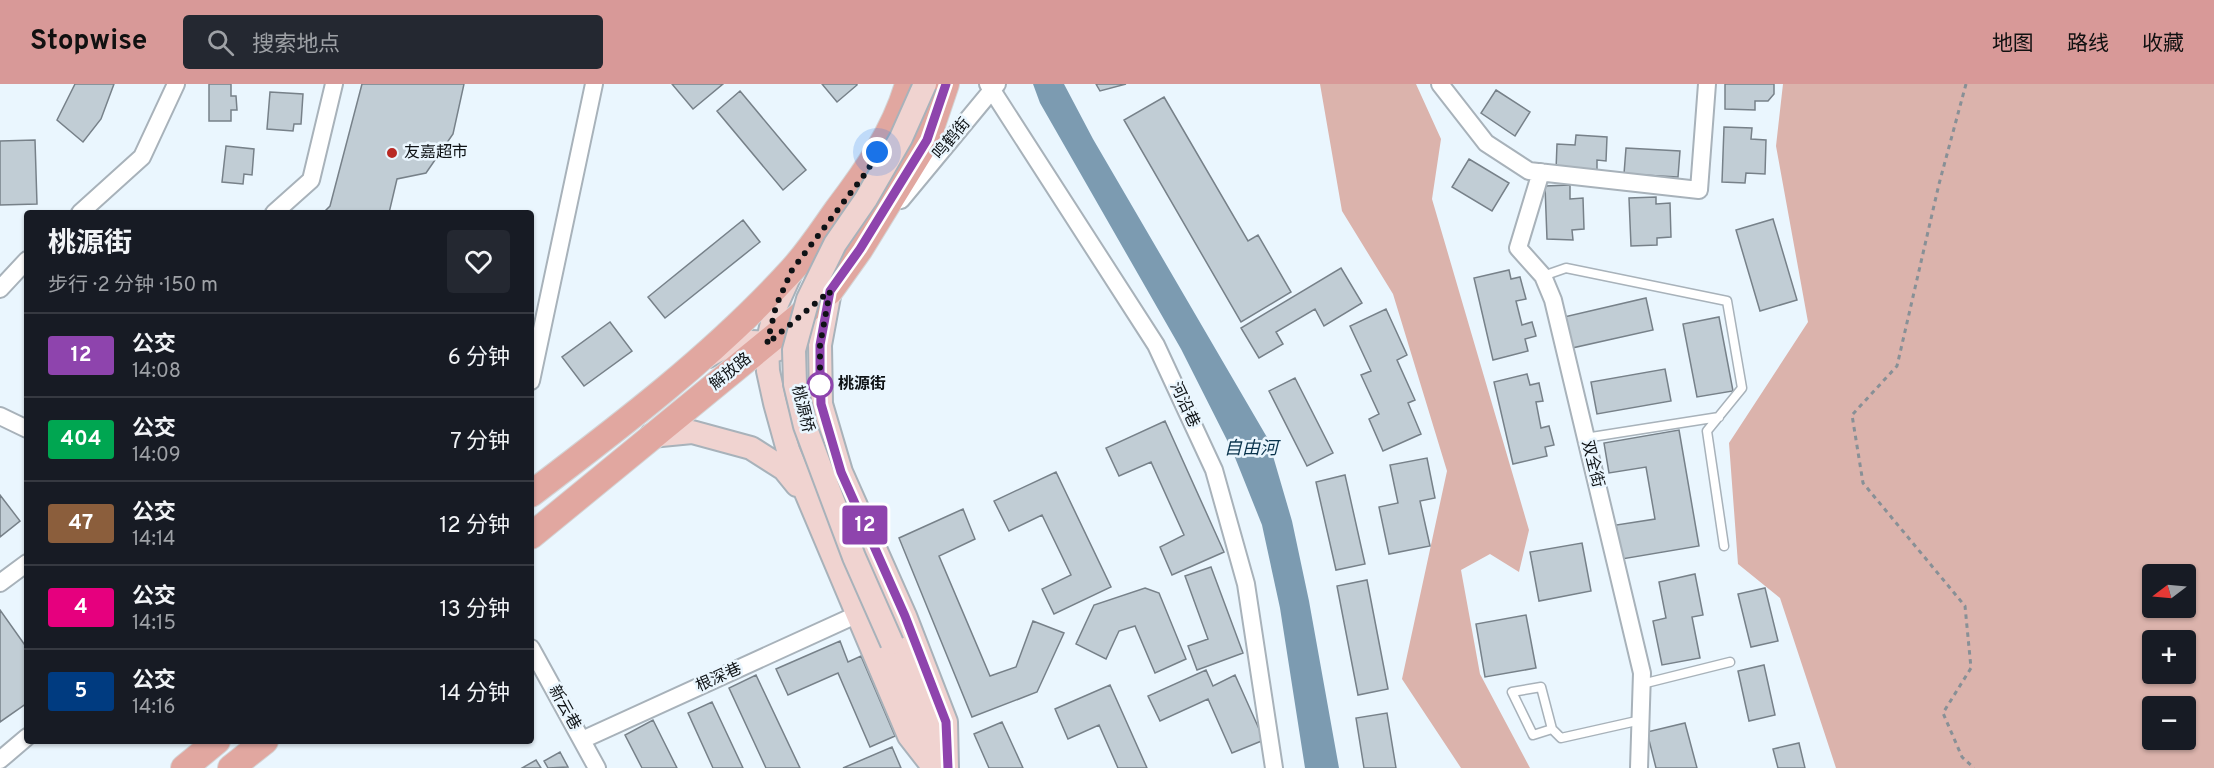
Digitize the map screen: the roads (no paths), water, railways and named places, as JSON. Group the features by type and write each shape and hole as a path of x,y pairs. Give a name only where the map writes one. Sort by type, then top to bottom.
{"main road":[{"name":"解放路","path":"534,492 622,425 690,367 741,322 792,270 868,170 904,99 908,84"},
{"name":"桃源桥","path":"925,84 901,138 866,199 835,244 812,289 794,350 795,384 805,426 854,557 892,643 941,768"},
{"name":"解放路","path":"534,534 830,291 860,249 927,140 946,84"},
{"path":"792,270 776,306 767,344 768,370 788,450 909,736 934,768"},
{"path":"830,291 820,345 821,404 841,472"},
{"path":"690,367 719,350 748,342 767,344 778,351 786,363 841,472 905,616 946,722 947,768"},
{"path":"651,436 692,432 751,448 784,470 808,498"},
{"path":"184,768 213,744"},
{"path":"231,768 260,744"}],"street":[{"path":"83,210 142,157 176,84"},
{"path":"276,210 311,180 334,84"},
{"path":"534,367 594,84"},
{"path":"1440,84 1486,143 1529,171 1699,190 1707,84"},
{"name":"鸣鹤街","path":"860,249 993,86"},
{"name":"河沿巷","path":"993,86 1156,345 1214,470 1246,584 1274,768"},
{"name":"双全街","path":"1541,172 1518,248 1543,276 1553,300 1642,673 1639,768"},
{"path":"0,290 24,263"},
{"path":"0,416 24,428"},
{"path":"0,583 24,565"},
{"name":"根深巷","path":"582,740 856,615"},
{"name":"新云巷","path":"534,653 597,768"},
{"path":"0,760 24,740"}],"lane":[{"path":"1543,276 1566,268 1727,301 1742,388 1707,431 1724,546"},
{"path":"1585,438 1719,417"},
{"path":"1642,684 1730,662"},
{"path":"1552,729 1533,735 1512,692 1541,687 1552,729 1561,738 1641,720"}],"water":[{"name":"自由河","path":"1033,84 1064,84 1093,139 1268,439 1292,521 1339,768 1305,768 1280,608 1262,525 1232,450 1181,349 1040,103"}],"place":[{"name":"友嘉超市","path":"392,153"},
{"name":"桃源街","path":"820,385"}]}
